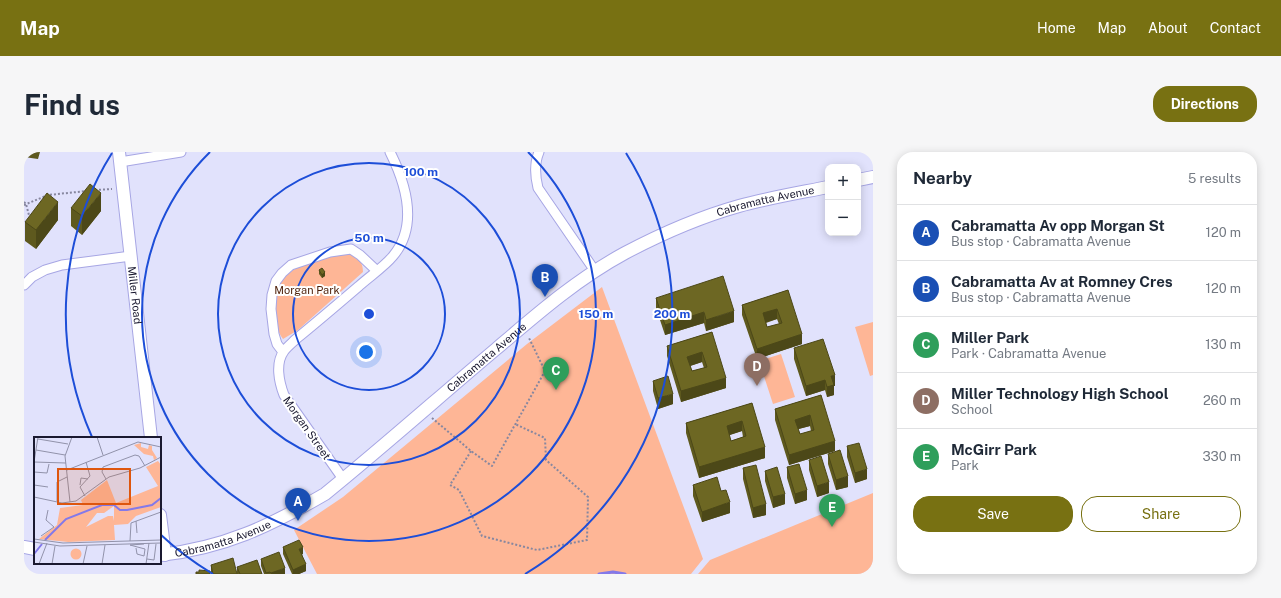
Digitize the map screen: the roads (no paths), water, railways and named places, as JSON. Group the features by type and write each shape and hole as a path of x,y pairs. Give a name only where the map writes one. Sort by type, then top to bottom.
{"street":[{"path":"120,157 181,152"},
{"path":"377,271 360,255 350,249 330,252 290,265 276,282 272,295 271,309 274,334 277,344 283,352 296,339 377,271 393,255 405,234 408,211 405,190 399,171 390,152"},
{"path":"539,152 536,169 538,188 595,271"},
{"name":"Miller Road","path":"120,157 151,437"},
{"path":"861,179 873,177"},
{"name":"Cabramatta Avenue","path":"162,555 213,545 251,533 293,513 325,494 549,304 595,271 625,253 666,233 738,207 825,188"},
{"path":"24,285 32,277 45,270 62,265 131,256"},
{"name":"Morgan Street","path":"283,352 280,358 279,375 280,385 284,395 343,479"},
{"path":"161,535 162,555"},
{"path":"24,547 34,550"}],"waterway":[{"path":"599,574 613,572 625,574"}],"place":[{"name":"Cabramatta Av at Romney Cres","path":"545,297"},
{"name":"Miller Technology High School","path":"757,386"},
{"name":"Miller Park","path":"556,390"},
{"name":"Cabramatta Av opp Morgan St","path":"298,521"},
{"name":"McGirr Park","path":"832,527"}],"park label":[{"name":"Morgan Park","path":"307,290"}]}
